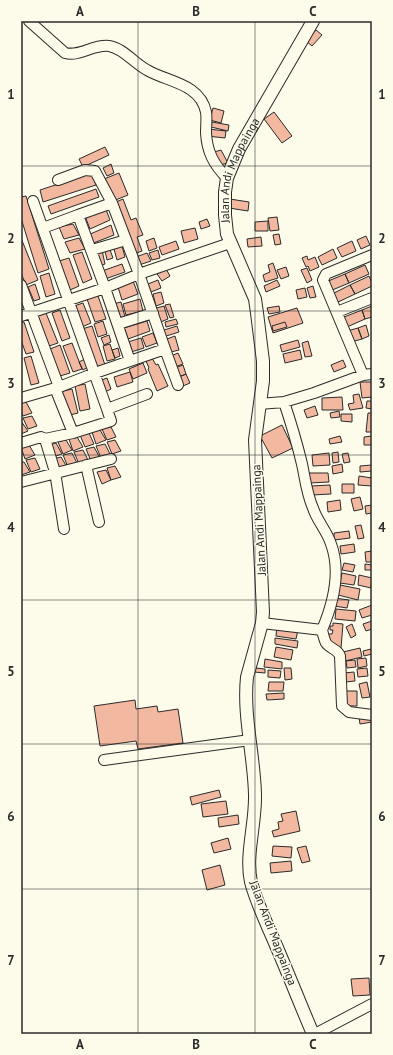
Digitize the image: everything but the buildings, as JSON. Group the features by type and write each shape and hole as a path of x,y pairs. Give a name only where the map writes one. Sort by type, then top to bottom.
{"main road":[{"name":"Jalan Andi Mappainga","path":"313,21 243,142 227,178 224,192 224,205 230,243 255,299 258,313 263,371 255,440 262,575 262,623 247,677 246,705 256,801 250,861 251,881 262,912 314,1034"}],"street":[{"path":"28,21 65,53 75,54 97,46 111,46 148,71 158,76 181,83 195,93 203,104 206,112 207,145 209,154 213,162 227,178"},
{"path":"58,180 85,170 95,171 112,203 178,385"},
{"path":"21,443 41,437 45,438 73,433 111,421 33,201"},
{"path":"43,228 112,203"},
{"path":"78,215 92,250 130,361"},
{"path":"92,250 126,240"},
{"path":"26,315 230,243"},
{"path":"259,404 284,402 368,374 323,280 324,276 372,254"},
{"path":"21,285 26,315 57,388 73,433"},
{"path":"337,312 372,298"},
{"path":"118,324 153,313"},
{"path":"21,398 57,388 95,373 166,349"},
{"path":"107,409 146,394"},
{"path":"284,402 297,444 312,508 331,542 334,553 335,578 333,593 327,618 322,630 325,642 339,652 342,706 349,712 372,715"},
{"path":"45,438 55,472 64,529"},
{"path":"21,482 55,472 111,459"},
{"path":"86,465 99,522"},
{"path":"262,623 322,630"},
{"path":"104,760 250,740"},
{"path":"314,1034 372,1004"}]}
